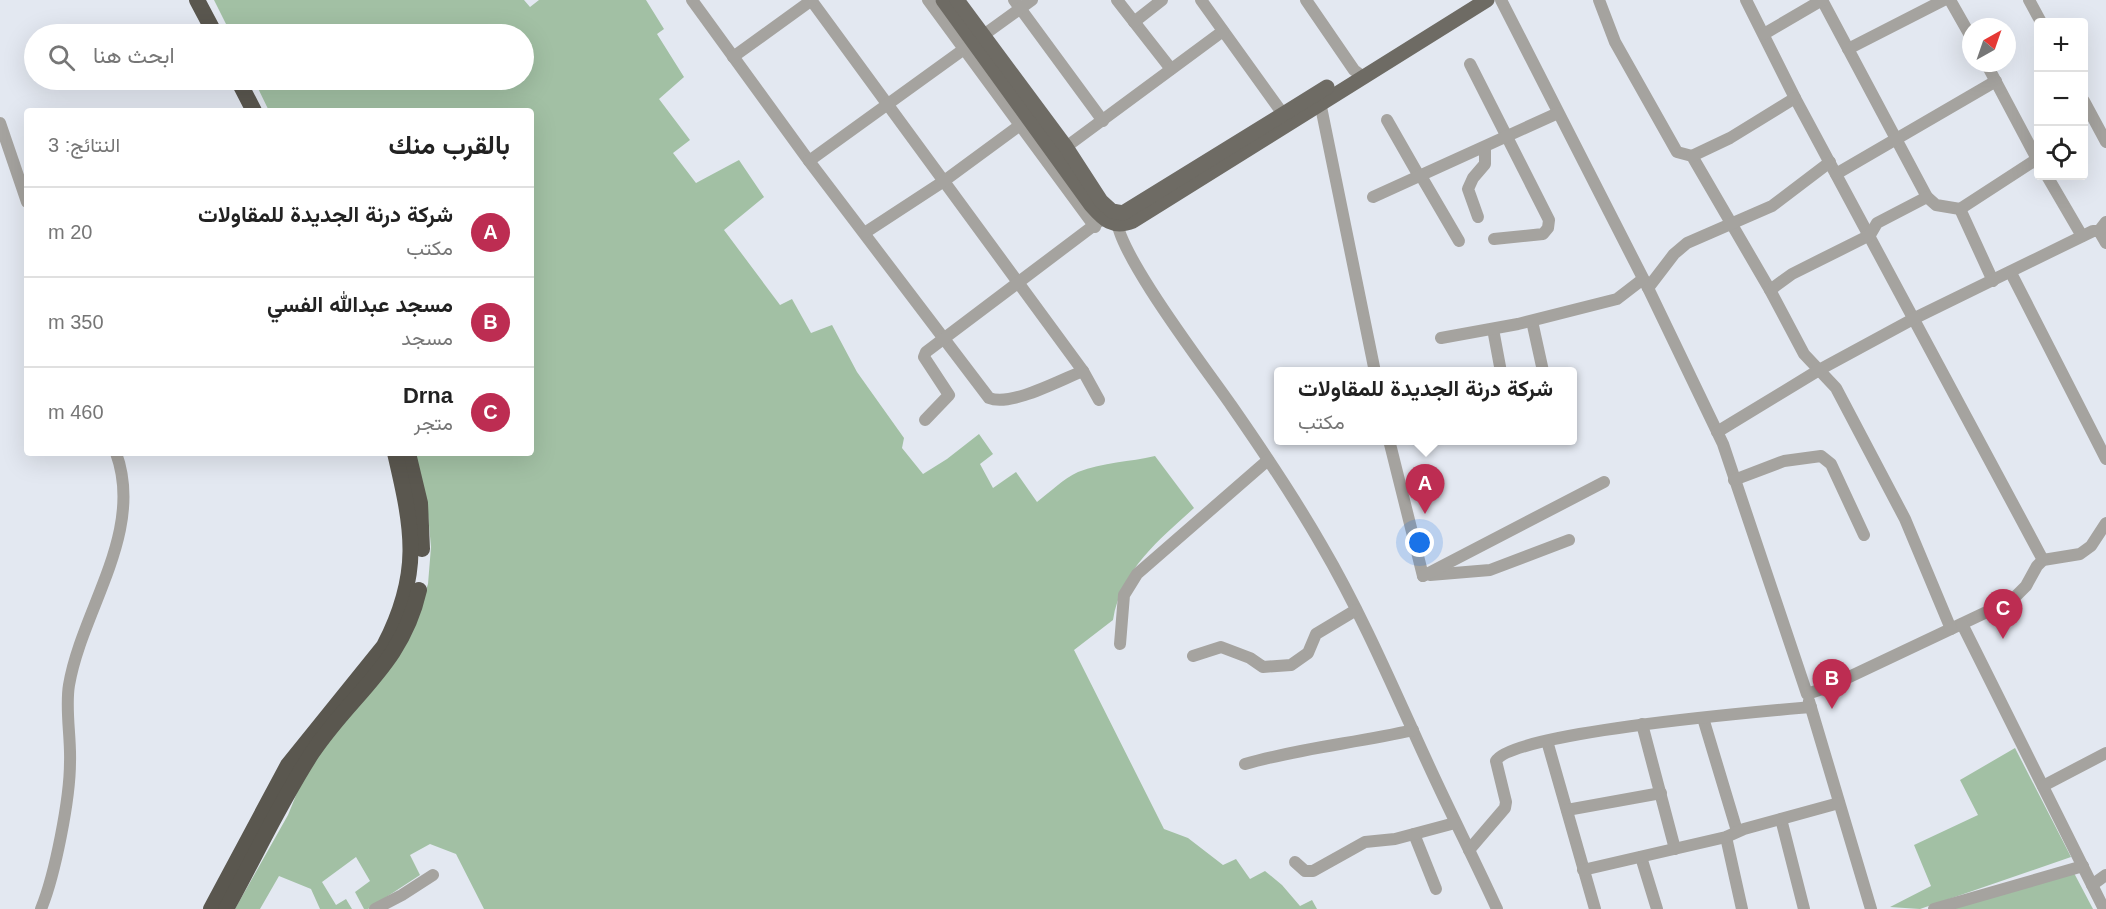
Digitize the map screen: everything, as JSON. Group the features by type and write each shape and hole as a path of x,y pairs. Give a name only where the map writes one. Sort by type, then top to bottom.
{"highway":[{"path":"197,0 210,24"},
{"path":"210,0 223,24"},
{"path":"243,90 252,108"},
{"path":"255,90 264,108"},
{"path":"211,909 288,765 384,646 398,617 410,579 411,536 408,506 396,456"},
{"path":"226,909 314,750 375,678 406,632 415,605 422,558 420,503 409,456"}],"main road":[{"path":"943,0 973,41 1025,122 1109,219 1133,221 1471,0"},
{"path":"957,0 973,41 1066,147 1101,201 1109,219"},
{"path":"1358,73 1487,0"},
{"path":"1109,219 1123,213 1283,114 1319,98"}],"street":[{"path":"692,0 809,161 866,232 989,398 998,401 1012,399 1083,371"},
{"path":"733,57 811,0 1083,371 1099,400"},
{"path":"928,0 973,41"},
{"path":"809,161 889,106 1017,4 1032,0"},
{"path":"1117,0 1171,69"},
{"path":"1134,22 1162,0"},
{"path":"1201,0 1283,114"},
{"path":"1306,0 1358,73"},
{"path":"1501,0 1646,284 1717,432 1811,706 1871,909"},
{"path":"1599,0 1616,42 1677,152 1692,156 1730,138 1795,98"},
{"path":"1746,0 1795,98 2043,560"},
{"path":"1764,34 1822,0 1927,196 1936,205 1960,208 2034,162"},
{"path":"1848,49 1944,0"},
{"path":"1950,0 1962,21"},
{"path":"2029,0 2039,18"},
{"path":"1017,4 1102,120"},
{"path":"1066,147 1223,31"},
{"path":"1470,64 1549,220 1548,228 1543,234 1494,239"},
{"path":"1991,72 2034,152"},
{"path":"1836,174 1996,81"},
{"path":"1319,98 1374,367"},
{"path":"2088,108 2106,142"},
{"path":"1373,197 1558,113"},
{"path":"1387,120 1459,242"},
{"path":"866,232 944,181 1025,122"},
{"path":"0,123 24,193"},
{"path":"1478,217 1468,189 1473,178 1485,164 1485,147"},
{"path":"1692,156 1770,290 1804,354 1836,388 1905,519 1957,627 2043,786 2104,909"},
{"path":"1441,338 1532,321 1617,299 1646,284 1679,249 1729,223 1772,206 1830,162"},
{"path":"2049,180 2082,236"},
{"path":"1770,290 1780,280 1870,235 1877,223 1927,196"},
{"path":"1960,208 1993,281"},
{"path":"925,420 949,395 924,357 943,338 1109,219 1163,307 1268,460 1323,546 1356,610 1497,909"},
{"path":"1717,432 1819,370 1915,318 2012,273 2102,226 2106,243"},
{"path":"2012,273 2106,459"},
{"path":"1532,321 1542,367"},
{"path":"1493,329 1500,367"},
{"path":"1390,445 1423,576"},
{"path":"41,909 55,862 69,781 69,687 80,639 100,592 121,526 122,479 117,456"},
{"path":"1734,480 1784,461 1821,456 1831,464 1864,535"},
{"path":"1120,644 1124,595 1137,574 1268,460"},
{"path":"1423,576 1604,482"},
{"path":"1807,694 1828,687 2012,600 2026,586 2043,560 2080,554 2091,546 2106,523"},
{"path":"1423,576 1490,570 1569,540"},
{"path":"1192,656 1221,647 1250,658 1263,668 1291,665 1308,653 1316,634 1356,610"},
{"path":"1469,850 1505,808 1506,802 1496,761 1499,755 1547,741 1642,724 1811,706"},
{"path":"1703,718 1731,834 1742,909"},
{"path":"1642,724 1675,849"},
{"path":"1245,764 1286,752 1360,743 1413,730"},
{"path":"1547,741 1595,909"},
{"path":"2043,786 2106,753"},
{"path":"1567,810 1661,794"},
{"path":"1583,870 1675,849 1839,803"},
{"path":"1781,819 1804,909"},
{"path":"1294,862 1305,871 1313,871 1365,842 1414,834 1455,823"},
{"path":"1414,834 1436,889"},
{"path":"1641,857 1657,909"},
{"path":"1934,909 2083,866"},
{"path":"375,909 402,896 434,875"},
{"path":"2092,885 2106,875"}],"green space":[{"path":"214,0 524,0 530,7 539,0 646,0 664,29 657,34 684,77 659,99 690,140 673,153 696,183 739,160 764,197 724,230 780,305 792,299 811,333 832,325 857,372 904,438 902,448 923,474 979,434 993,454 980,464 993,488 1016,472 1037,502 1078,472 1097,466 1155,456 1194,508 1143,557 1124,586 1113,620 1074,650 1164,829 1188,838 1223,865 1236,859 1250,879 1265,871 1282,885 1300,906 1312,900 1317,909 484,909 456,854 430,844 410,855 420,875 368,909 364,909 355,892 370,881 356,857 322,882 336,905 346,899 352,909 320,909 311,889 279,876 260,909 235,909 288,815 305,773 415,624 428,584 431,547 428,514 412,456 534,456 534,108 268,108 259,90 534,90 534,24 226,24"},
{"path":"2015,748 2071,857 1920,909 1890,907 1931,886 1914,845 1978,815 1960,780"},
{"path":"2074,873 2093,909 1946,909"}],"place":[{"name":"شركة درنة الجديدة للمقاولات","path":"1425,514"},
{"name":"Drna","path":"2003,639"},
{"name":"مسجد عبدالله الفسي","path":"1832,709"}]}
